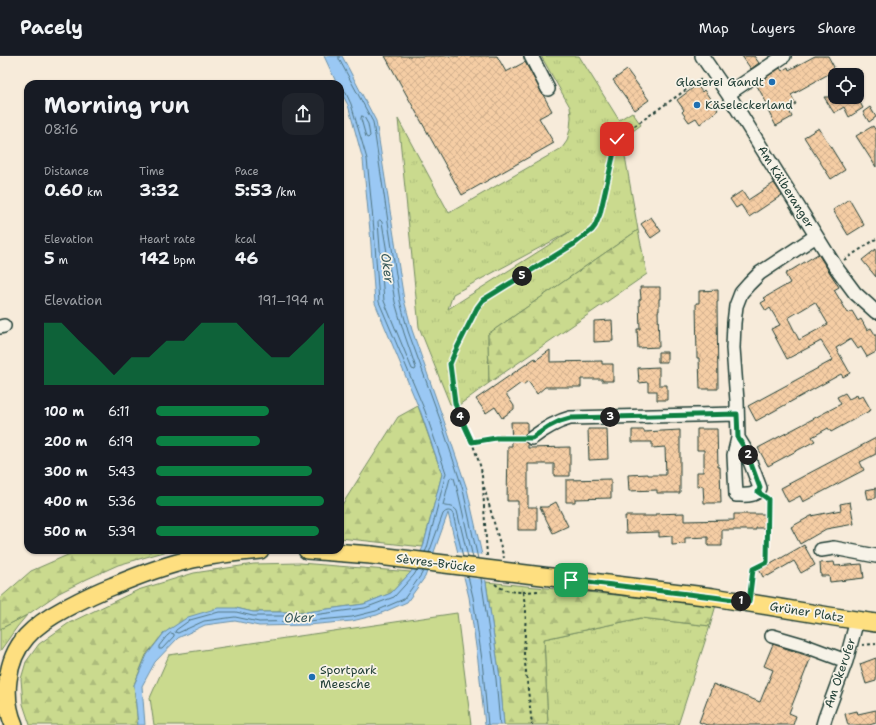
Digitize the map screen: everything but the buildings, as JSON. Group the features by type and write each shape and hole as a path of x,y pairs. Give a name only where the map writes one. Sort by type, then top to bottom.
{"main road":[{"name":"Sèvres-Brücke","path":"344,552 497,568 713,597"},
{"path":"14,725 7,700 7,688 12,660 18,648 40,623 68,606 132,578 171,564 220,554"},
{"name":"Grüner Platz","path":"713,597 876,623"}],"street":[{"path":"531,56 548,89"},
{"name":"Am Kälberanger","path":"702,56 728,94 835,266 855,293 876,312"},
{"path":"728,94 784,56"},
{"path":"738,438 746,450 760,488 758,492 751,496 736,495 734,455 738,438 733,348 736,306 741,293 760,273 816,236"},
{"path":"532,438 554,424 570,418 737,414"},
{"path":"820,550 834,548 876,556"},
{"name":"Am Okerufer","path":"823,725 846,661 856,620"},
{"path":"772,636 803,645 846,661"}],"path":[{"path":"497,568 486,543 481,468 472,442 455,403 450,364 455,352 477,308 483,300 574,244 592,230 600,214 617,139 712,71"},
{"path":"835,266 876,239"},
{"path":"472,442 496,438 532,438"},
{"path":"483,484 504,556 497,568 494,584 502,589 512,592 523,592 526,611 524,654 532,725"},
{"path":"749,602 753,569 767,562 768,499 758,492"}],"green space":[{"path":"541,56 579,56 619,120 632,112 641,125 622,139 638,230 488,334 489,383 459,405 450,404 419,327 398,119 449,213 562,148 567,141 570,129 570,107","holes":["571,231 448,309 453,294"]},
{"path":"638,230 647,274 489,383 488,334"},
{"path":"418,406 442,474 423,547 344,538 344,502 398,417"},
{"path":"70,554 157,554 118,565 87,579 59,593 27,615 0,629 0,598 31,571"},
{"path":"300,563 411,572 391,593 364,604 306,612 253,612 236,608 164,633 146,655 134,685 138,725 30,725 23,704 21,679 26,662 39,644 69,623 138,590 194,573 254,564"},
{"path":"486,582 716,605 710,626 641,618 544,639 548,725 504,725 500,678"},
{"name":"Sportpark Meesche","path":"457,613 471,725 154,725 150,698 169,655"},
{"path":"27,615 17,627 0,651 0,629"},
{"path":"641,618 710,626 678,725 548,725 544,639"}],"water":[{"name":"Oker","path":"324,56 342,56 376,121 404,300 412,330 467,489 482,555 500,678 504,725 485,725 469,597 448,513 425,577 407,602 377,615 352,621 308,625 259,626 235,621 205,625 178,638 155,662 142,686 145,725 138,725 134,685 147,655 164,633 188,617 218,608 236,608 253,612 306,612 364,604 391,593 411,572 423,547 442,474 421,413 375,303 363,160 348,105 344,98 344,80 335,80"}],"pier":[{"path":"456,552 484,555 487,580 462,577"}],"place":[{"name":"Glaserei Gandt","path":"772,82"},
{"name":"Käseleckerland","path":"697,105"},
{"name":"Sportpark Meesche","path":"312,677"}],"route":[{"path":"571,580 749,602 753,569 767,562 768,499 758,492 760,488 746,450 738,438 737,414 570,418 548,427 532,438 496,438 472,442 457,409 450,364 477,308 483,300 574,244 592,230 598,220 602,207 617,139"}]}
